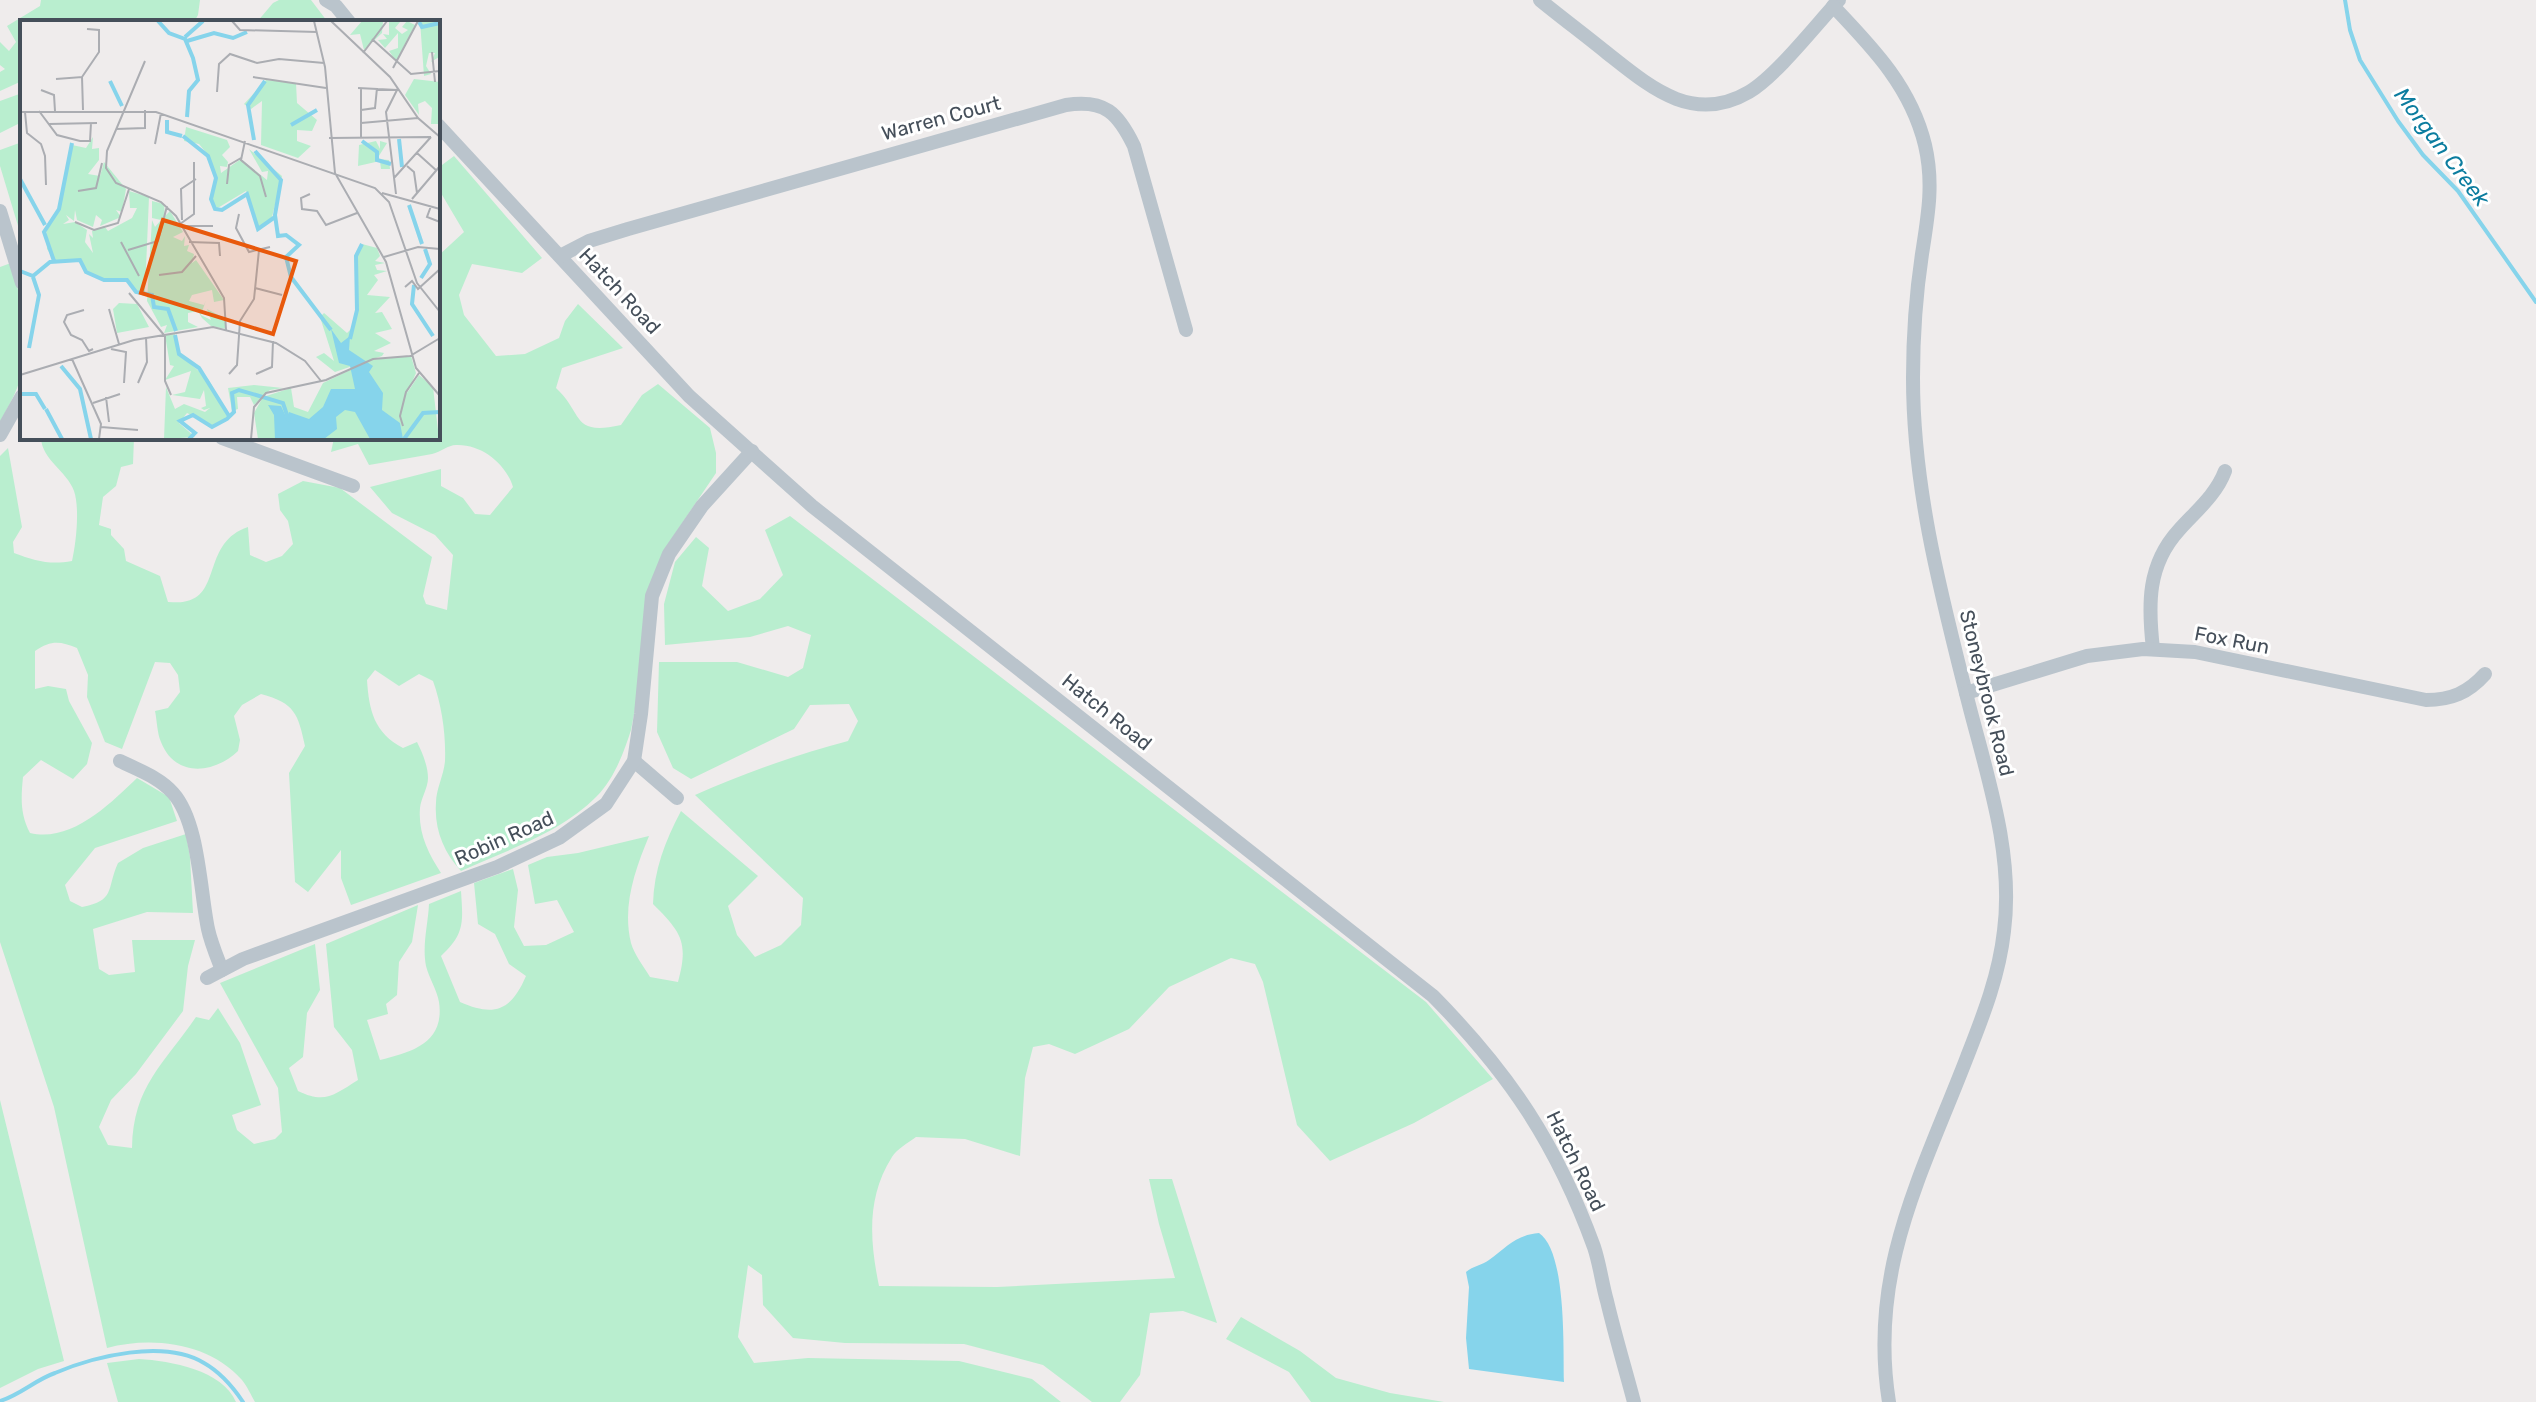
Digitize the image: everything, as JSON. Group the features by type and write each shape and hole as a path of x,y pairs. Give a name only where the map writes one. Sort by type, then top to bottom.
{"street":[{"path":"1540,0 1659,93 1689,103 1707,104 1735,99 1762,82 1836,3"},
{"path":"337,2 348,20"},
{"name":"Stoneybrook Road","path":"1836,3 1903,88 1921,129 1928,162 1930,209 1915,325 1917,470 1931,555 2000,827 2006,888 2000,962 1990,998 1937,1137 1921,1170 1897,1241 1886,1314 1889,1402"},
{"name":"Warren Court","path":"560,256 589,241 628,229 945,138 1086,102 1104,108 1122,122 1134,146 1186,330"},
{"name":"Hatch Road","path":"440,127 689,396 812,506 1422,987 1472,1035 1538,1124 1569,1183 1595,1250 1634,1402"},
{"path":"0,211 20,276"},
{"path":"0,435 20,400"},
{"path":"227,440 353,486"},
{"name":"Robin Road","path":"207,978 243,959 497,867 559,838 606,804 634,761 652,596 669,554 702,506 752,451"},
{"path":"2153,649 2149,597 2157,565 2177,532 2214,492 2225,471"},
{"name":"Fox Run","path":"1966,693 2087,656 2153,649 2195,652 2426,700 2453,698 2476,684 2485,674"},
{"path":"120,761 156,779 173,793 180,805 194,842 209,933 222,970"},
{"path":"634,761 677,798"}],"green space":[{"path":"41,0 200,0 195,20 20,20 20,82 0,91 0,72 5,69 0,65 0,42 9,51 16,42 7,26 40,6"},
{"path":"279,0 311,0 326,20 259,20"},
{"path":"20,94 20,123 0,133 0,101"},
{"path":"20,143 20,232 0,166 0,150"},
{"path":"454,156 542,258 522,273 472,264 459,295 464,315 496,356 525,354 559,338 565,321 578,304 623,348 562,368 556,388 580,420 594,428 621,425 642,395 658,384 710,428 716,453 716,473 666,547 631,730 608,782 583,809 533,840 461,871 445,848 437,822 436,798 445,751 441,710 433,681 419,674 399,686 375,670 367,680 369,701 379,728 403,748 417,742 424,759 428,778 420,808 422,834 441,873 351,905 341,878 341,850 308,892 295,882 289,773 305,746 297,718 288,706 261,694 242,705 234,716 240,740 238,751 207,768 185,767 167,754 157,726 155,711 168,708 180,692 178,675 170,663 155,662 122,749 105,742 87,697 88,675 77,648 56,643 35,651 35,689 48,686 66,689 69,701 92,743 87,764 73,779 41,760 23,777 22,806 30,833 45,835 75,827 115,799 137,778 169,797 177,821 95,848 65,885 70,901 82,907 100,901 108,892 118,863 143,848 186,834 190,857 193,913 147,912 93,929 99,969 109,975 135,972 132,940 195,940 188,966 183,1011 136,1074 111,1100 99,1127 108,1145 132,1148 138,1108 152,1077 196,1017 209,1020 218,1008 240,1043 261,1105 232,1115 237,1130 254,1144 275,1139 282,1132 278,1088 220,983 315,944 320,990 307,1013 303,1057 289,1068 298,1091 315,1097 336,1094 358,1080 352,1050 334,1027 326,944 418,905 412,942 399,962 397,995 386,1004 388,1014 367,1020 380,1060 414,1049 424,1043 437,1027 439,1002 425,958 429,904 461,891 461,927 455,941 441,956 460,1002 492,1010 507,1004 526,976 509,964 495,934 478,924 474,883 513,869 518,890 514,927 524,946 546,945 574,932 557,900 535,904 528,865 547,857 649,836 629,902 631,943 650,977 678,982 683,957 680,938 653,904 661,856 681,811 758,876 728,906 737,935 755,957 781,945 801,925 803,898 695,795 770,765 848,741 858,721 849,704 810,705 794,729 691,779 673,768 657,732 659,662 737,662 788,677 803,668 811,635 788,626 750,637 665,645 664,604 675,562 696,537 709,548 702,586 728,611 760,599 783,575 765,530 790,516 1426,1002 1493,1079 1414,1123 1330,1161 1297,1125 1263,982 1255,964 1231,958 1169,987 1129,1029 1075,1054 1049,1044 1033,1047 1025,1078 1020,1156 965,1139 916,1137 900,1149 884,1173 874,1204 872,1237 879,1286 997,1287 1175,1278 1149,1179 1172,1179 1217,1323 1183,1311 1150,1313 1140,1375 1120,1402 1092,1402 1043,1365 964,1344 845,1343 793,1338 763,1305 762,1275 748,1265 738,1337 754,1363 808,1358 959,1361 1032,1379 1061,1402 255,1402 244,1382 229,1368 197,1350 161,1343 107,1348 54,1107 0,942 0,456 8,448 22,527 13,542 14,553 22,556 43,562 72,561 76,536 76,498 71,484 50,459 41,440 134,440 133,464 121,467 116,486 103,497 99,525 111,529 111,535 124,549 126,561 160,576 168,602 185,602 198,596 205,588 224,544 248,527 250,555 266,562 282,556 293,544 288,521 280,510 278,494 303,481 340,488 432,557 423,596 426,604 447,610 453,555 435,535 392,513 370,487 441,469 441,486 463,498 475,514 490,515 513,487 505,471 492,457 466,446 453,445 432,454 369,465 358,444 331,452 334,440 440,440 440,254 464,232 440,191 440,166"},
{"path":"11,263 18,289 20,379 0,422 0,267"},
{"path":"0,1100 64,1361 38,1369 0,1388"},
{"path":"1241,1317 1300,1351 1336,1378 1390,1393 1444,1402 1311,1402 1289,1372 1226,1339"},
{"path":"139,1359 180,1365 208,1375 229,1391 236,1402 118,1402 107,1363"}],"water":[{"path":"1539,1233 1555,1260 1559,1280 1564,1382 1469,1369 1466,1338 1469,1287 1466,1272 1518,1239"}],"waterway":[{"name":"Morgan Creek","path":"2345,0 2350,30 2360,60 2398,121 2423,155 2458,191 2536,302"},
{"path":"0,1401 71,1367 109,1356 150,1351 188,1356 204,1363 226,1380 243,1402"}]}
